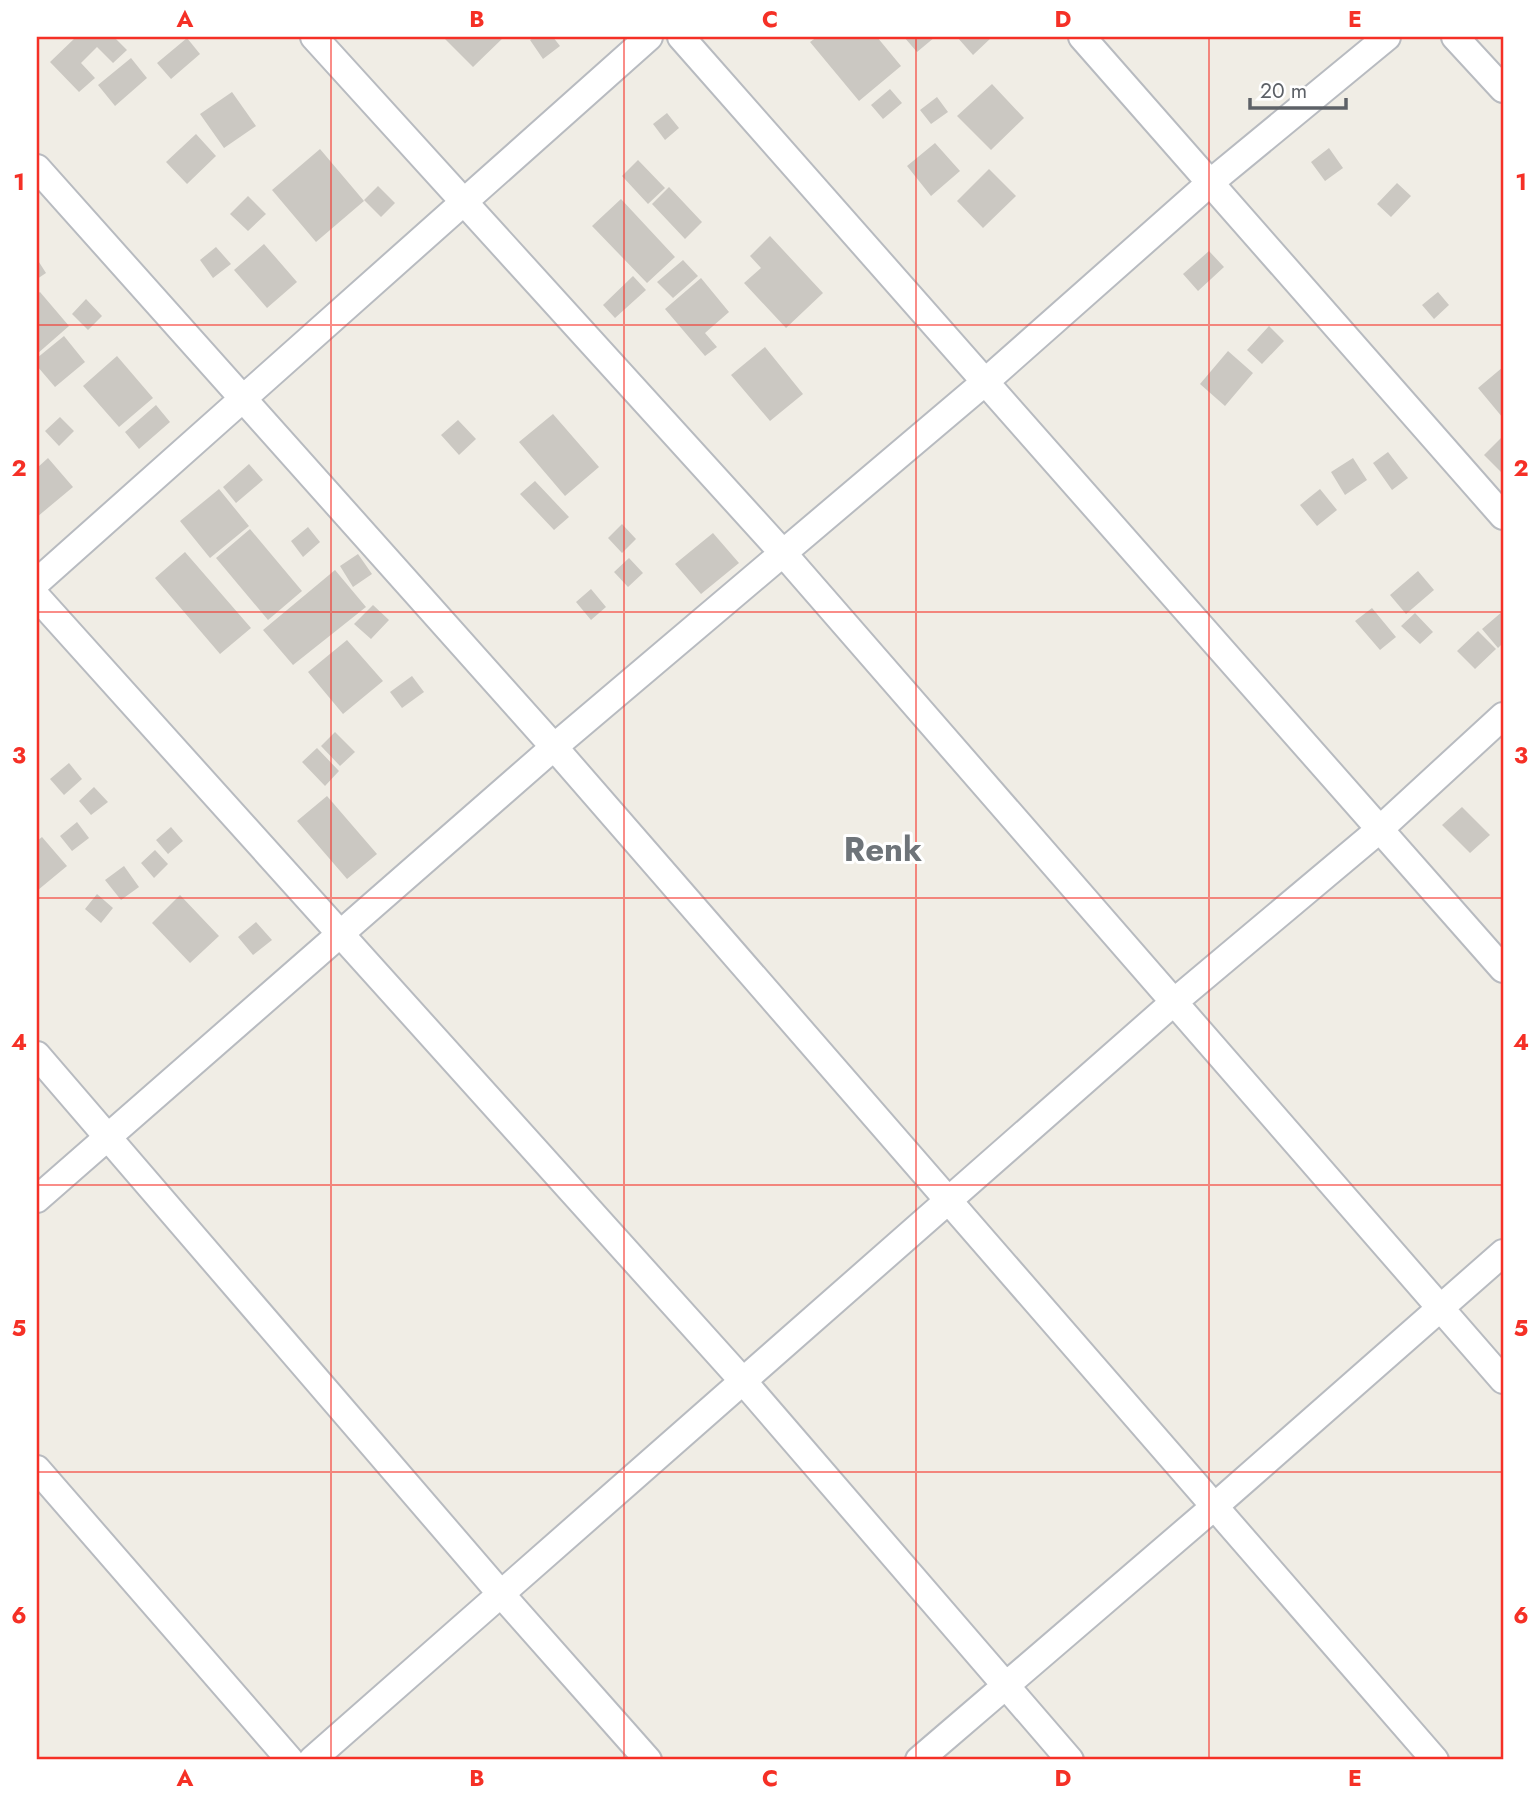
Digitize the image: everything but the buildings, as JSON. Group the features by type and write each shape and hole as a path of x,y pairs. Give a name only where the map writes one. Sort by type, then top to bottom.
{"street":[{"path":"314,37 783,553 1503,1380"},
{"path":"37,582 649,37"},
{"path":"681,37 1503,969"},
{"path":"1082,37 1503,516"},
{"path":"37,1199 554,747 985,382 1211,182 1387,37"},
{"path":"1455,37 1503,89"},
{"path":"37,168 554,747 950,1199 1435,1760"},
{"path":"37,597 743,1381 1070,1760"},
{"path":"312,1760 1174,1002 1379,830 1503,716"},
{"path":"37,1055 501,1594 649,1760"},
{"path":"919,1760 1215,1506 1503,1252"},
{"path":"37,1469 290,1760"}],"district":[{"name":"Renk","path":"883,849"}]}
